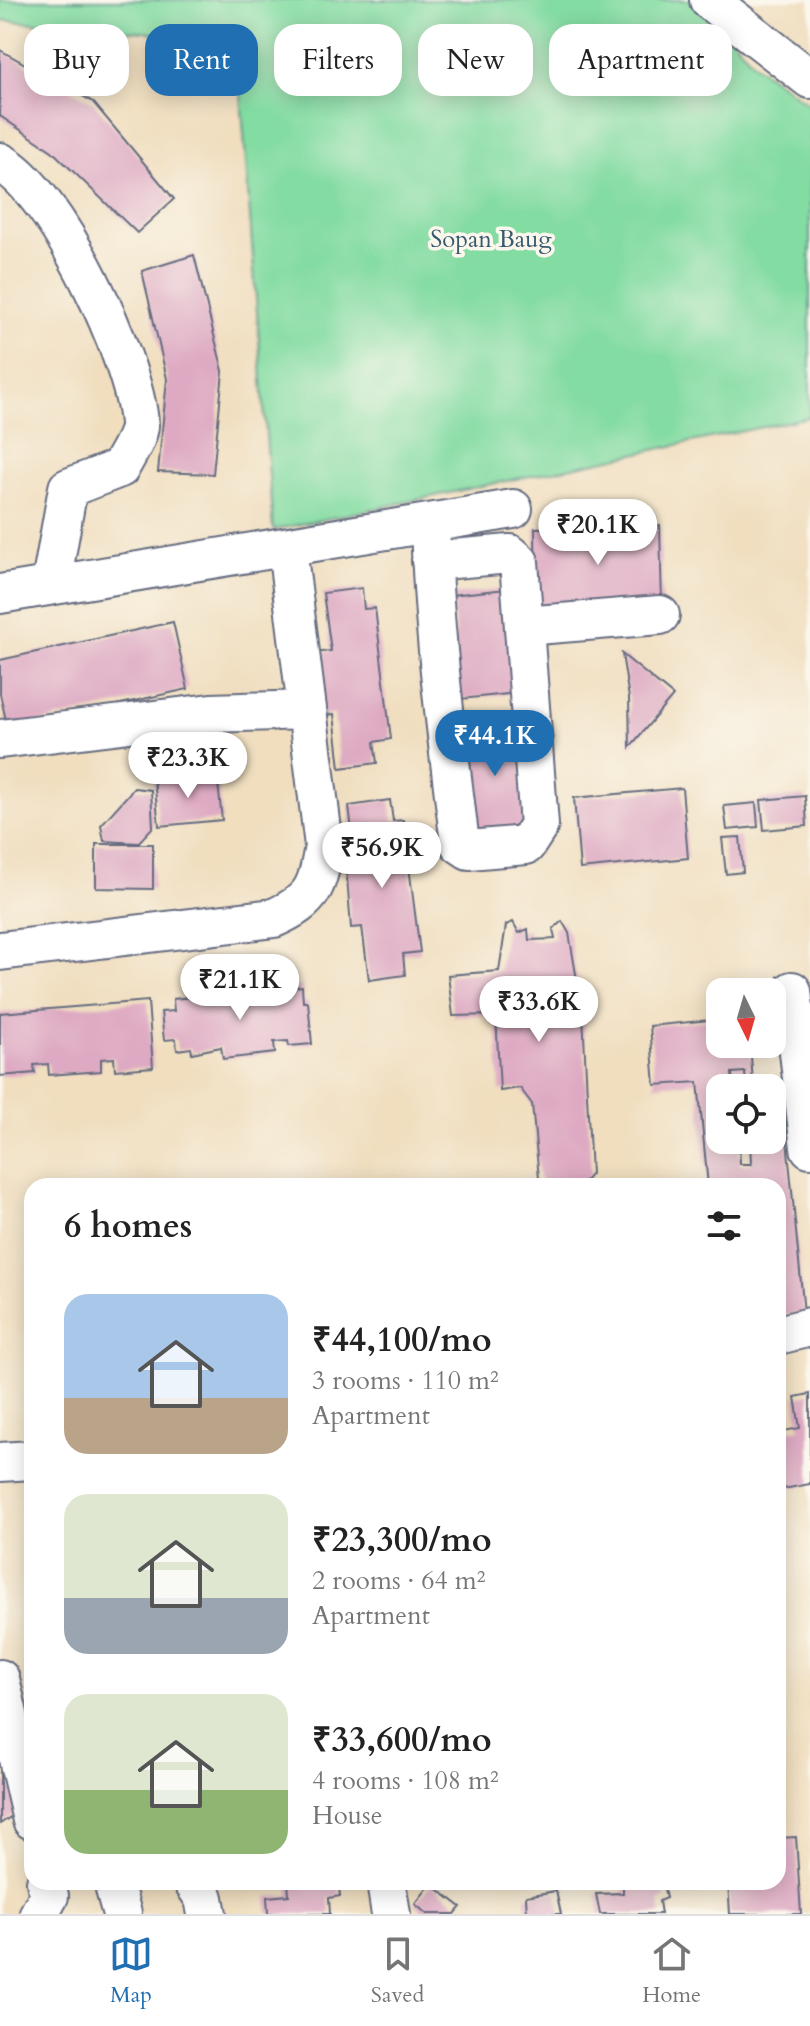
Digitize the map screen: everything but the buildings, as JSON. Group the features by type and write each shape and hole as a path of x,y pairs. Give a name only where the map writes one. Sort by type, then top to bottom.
{"street":[{"path":"709,0 810,79"},
{"path":"0,162 14,170 51,211 91,286 131,384 140,427 120,468 68,488 51,584"},
{"path":"0,594 513,509"},
{"path":"430,523 431,561 434,619 460,844 469,850 526,845 539,825 519,562 510,554 431,561"},
{"path":"0,951 274,918 299,906 318,884 324,846 287,548"},
{"path":"524,626 660,615"},
{"path":"0,739 211,713 307,710"},
{"path":"792,991 810,1148"},
{"path":"786,1333 810,1327"},
{"path":"0,1679 24,1785"},
{"path":"39,1914 49,1896 48,1890"},
{"path":"115,1890 122,1914"},
{"path":"198,1890 204,1898 207,1914"},
{"path":"387,1890 391,1914"}],"green space":[{"name":"Sopan Baug","path":"0,0 698,0 719,24 549,24 549,96 732,96 732,39 756,66 810,105 810,417 273,530 241,96 258,96 258,24 145,24 145,32 129,31 129,24 47,24 0,20"}]}
